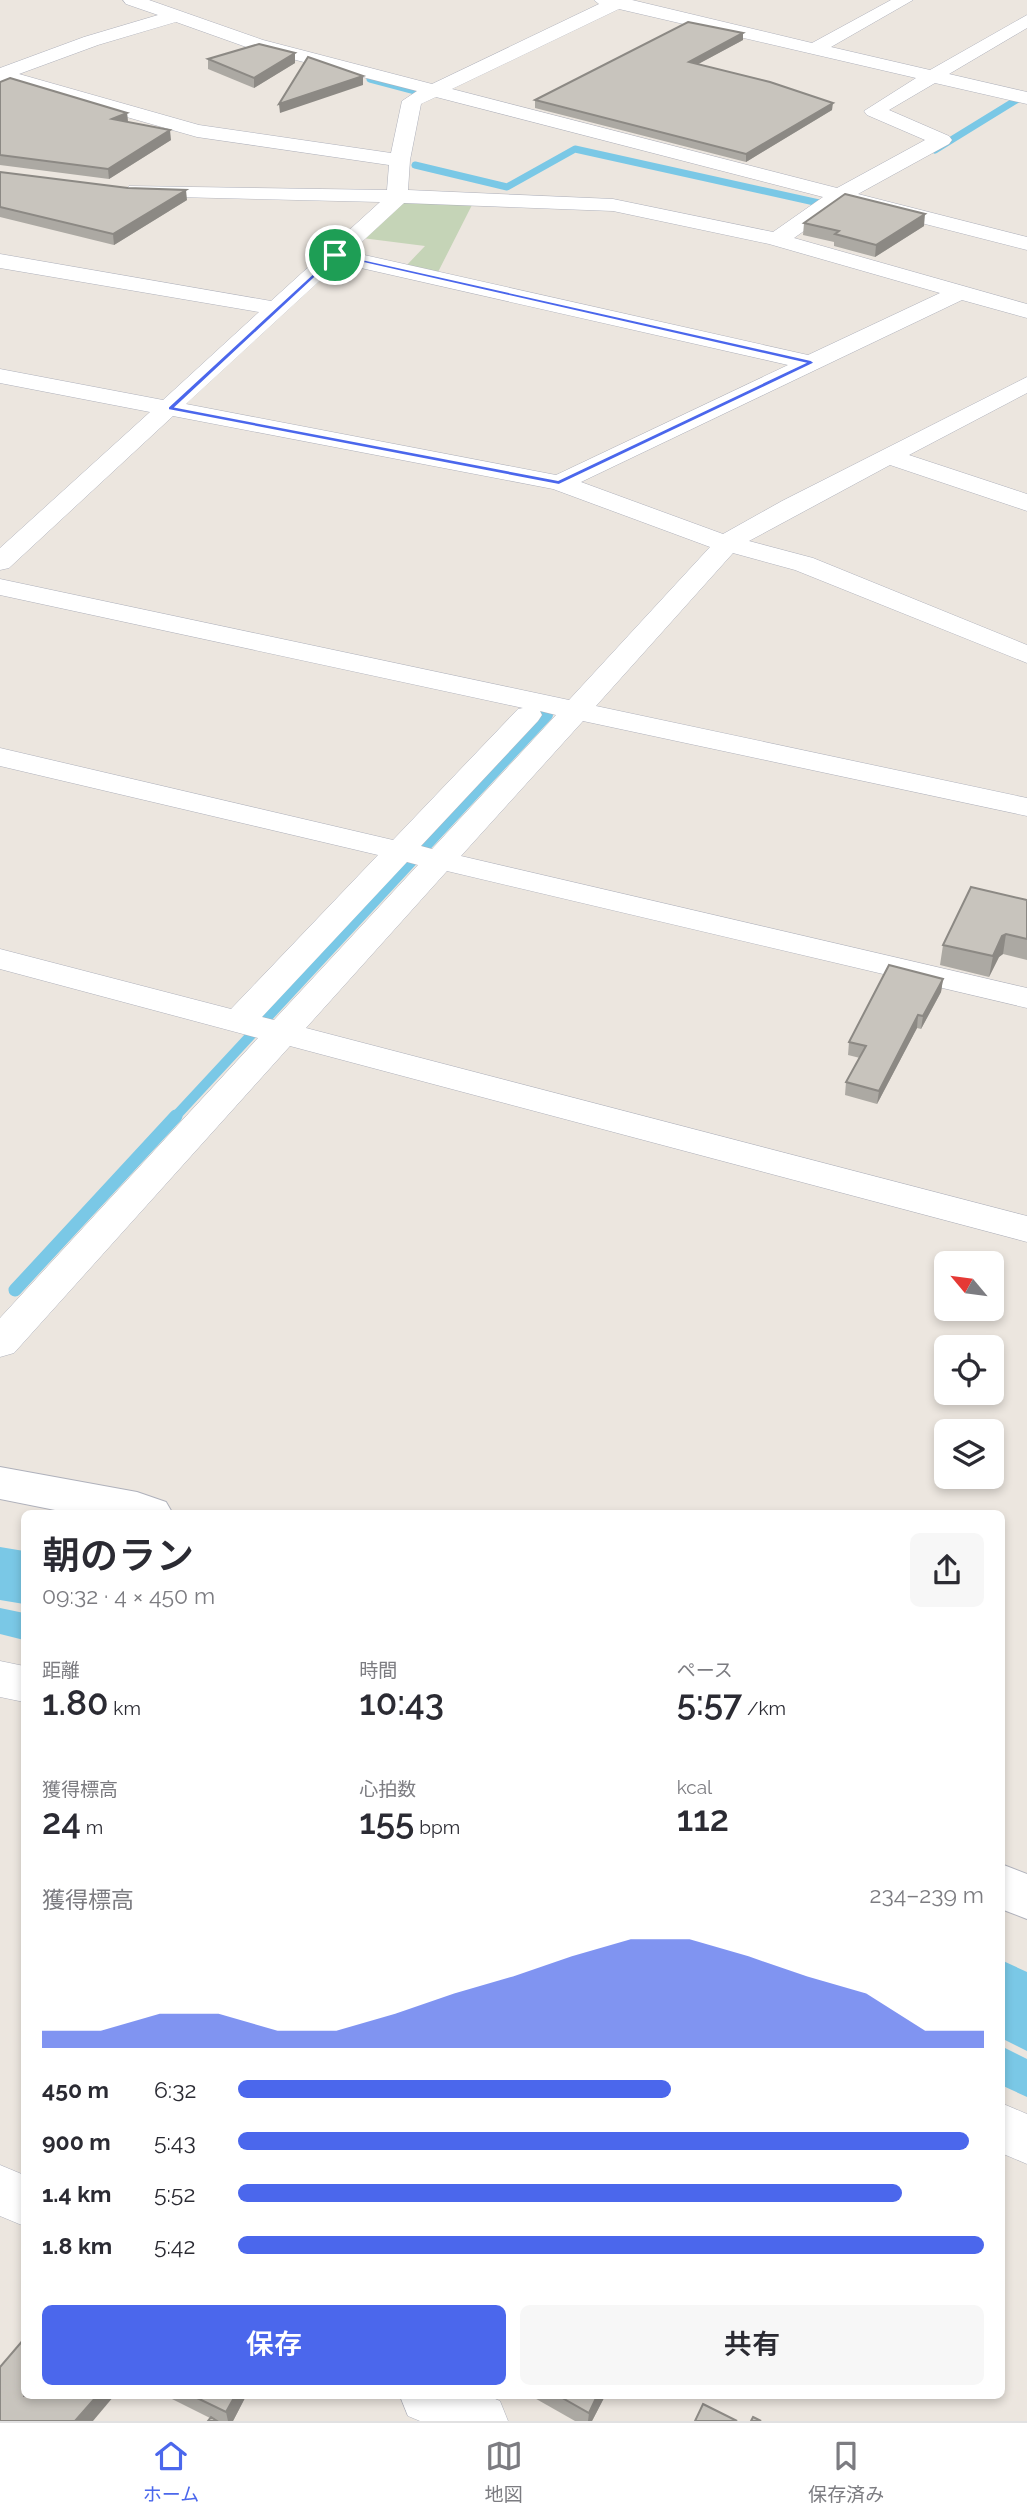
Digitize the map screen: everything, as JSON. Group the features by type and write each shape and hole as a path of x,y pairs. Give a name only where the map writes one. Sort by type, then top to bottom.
{"street":[{"path":"132,0 256,44 1027,244"},
{"path":"819,46 904,0"},
{"path":"0,562 170,409 397,198 400,160 412,101 619,1 937,74 1027,98"},
{"path":"0,75 91,41 176,16"},
{"path":"777,240 838,195 893,162 942,140 874,111 1027,20"},
{"path":"937,74 1027,91"},
{"path":"0,75 197,131 400,160"},
{"path":"118,189 540,200 613,205 777,240 1027,311"},
{"path":"335,255 811,363"},
{"path":"0,261 278,309"},
{"path":"559,483 960,292"},
{"path":"0,376 559,483 711,539 804,564 1027,656"},
{"path":"0,1343 258,1029 419,855 729,542 791,506 1027,384"},
{"path":"889,456 1027,503"},
{"path":"0,587 554,718 1027,807"},
{"path":"0,603 554,718 1027,822"},
{"path":"0,757 1027,998"},
{"path":"258,1029 419,855"},
{"path":"0,959 258,1029 1027,1229"},
{"path":"0,1483 142,1510"},
{"path":"0,1679 21,1684"},
{"path":"1005,1888 1027,1897"},
{"path":"1005,2129 1027,2140"},
{"path":"0,2190 21,2200"},
{"path":"434,2399 480,2421"}],"green space":[{"path":"405,202 473,203 437,274 406,266 425,246 362,238"}],"water":[{"path":"0,1547 21,1550 21,1604 0,1600"},
{"path":"0,1608 21,1612 21,1639 0,1634"},
{"path":"1005,1962 1027,1972 1027,2051 1005,2040"},
{"path":"1005,2048 1027,2059 1027,2097 1005,2087"}],"building":[{"path":"688,22 743,33 689,62 770,82 833,103 746,154 535,100"},
{"path":"259,44 295,53 254,78 208,59"},
{"path":"308,57 363,76 279,104"},
{"path":"10,78 127,113 112,119 170,130 108,169 0,155 0,82"},
{"path":"0,172 128,188 186,190 113,234 0,207"},
{"path":"845,194 925,214 876,245 835,234 839,231 804,223"},
{"path":"971,887 1027,900 1027,939 1006,934 1002,936 993,956 943,945"},
{"path":"889,965 943,979 923,1016 918,1015 879,1091 846,1082 866,1046 849,1042"},
{"path":"21,2342 21,2399 94,2399 75,2421 0,2421 0,2367"},
{"path":"199,2399 233,2399 226,2412"},
{"path":"564,2399 596,2399 589,2413"},
{"path":"703,2404 737,2421 695,2421"}],"waterway":[{"path":"370,79 419,92"},
{"path":"935,150 1018,99"},
{"path":"415,165 507,187 575,149 819,203"},
{"path":"174,1118 548,715 543,710 529,707"},
{"path":"15,1290 176,1116"}],"route":[{"path":"335,255 811,363 559,483 170,409 335,255"}]}
